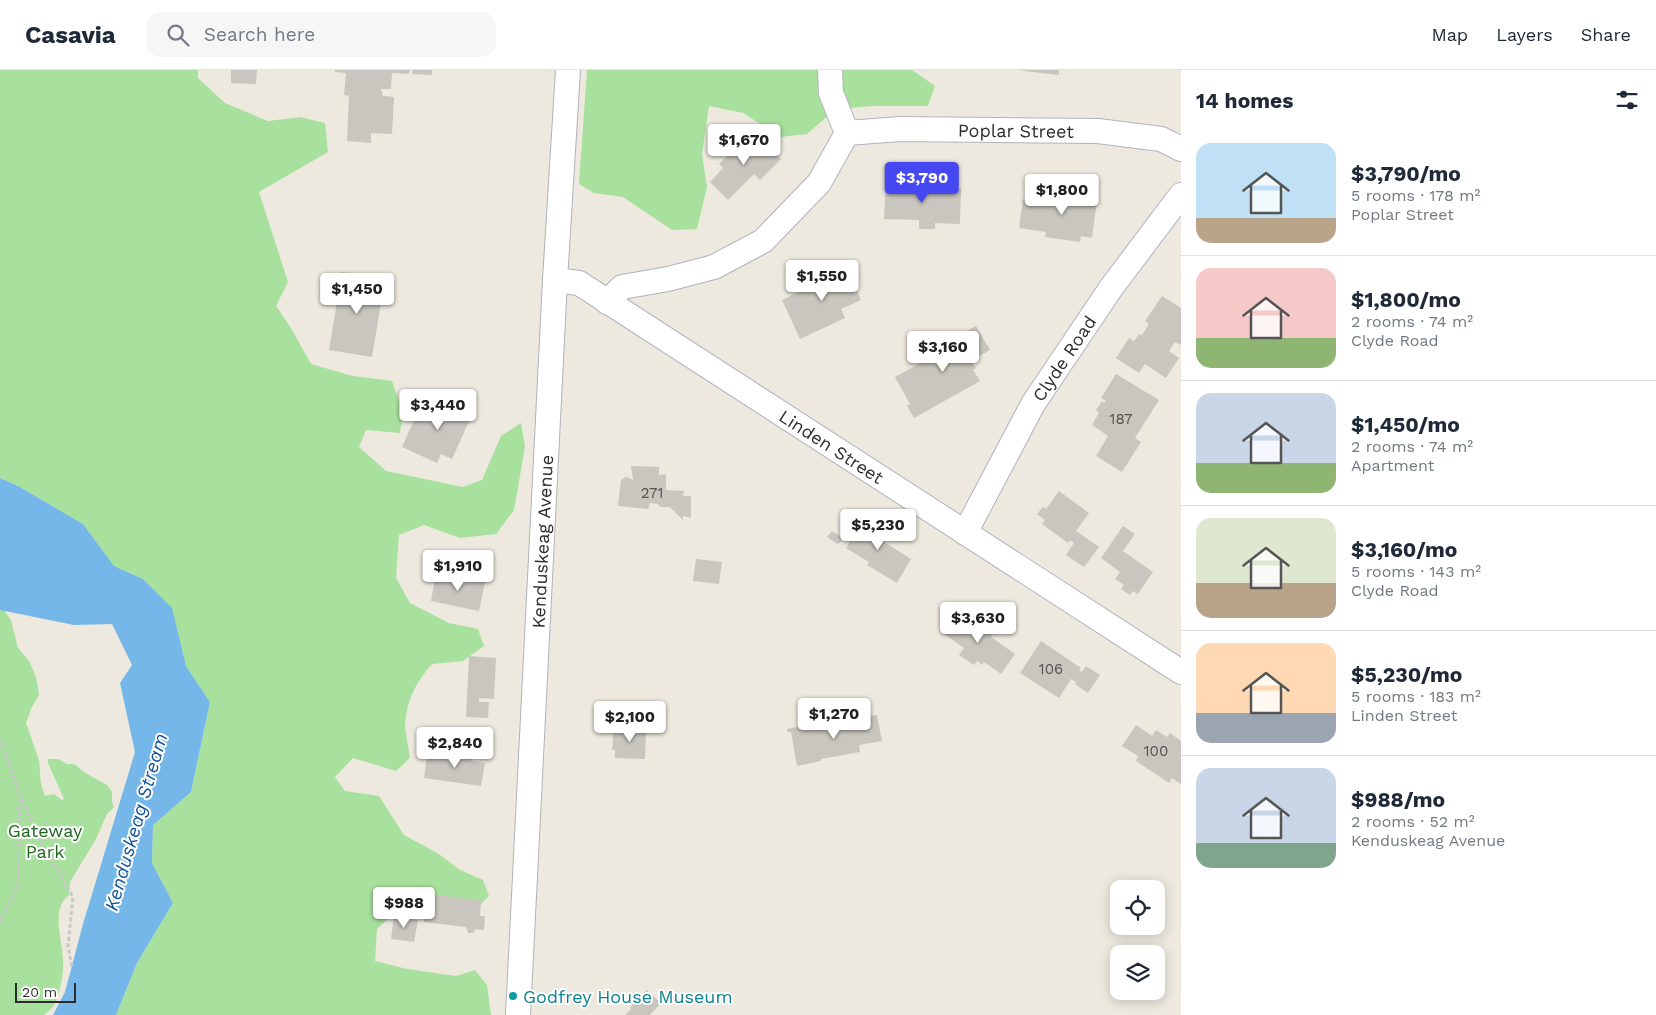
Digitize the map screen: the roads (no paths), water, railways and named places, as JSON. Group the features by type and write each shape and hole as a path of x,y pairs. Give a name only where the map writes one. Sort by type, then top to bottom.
{"street":[{"name":"Kenduskeag Avenue","path":"518,1015 555,280 568,70"},
{"path":"607,302 622,287 668,279 714,267 763,241 819,184 847,133 831,93 830,70"},
{"name":"Poplar Street","path":"847,133 900,129 1098,131 1161,139 1181,149"},
{"name":"Clyde Road","path":"965,533 1032,404 1111,288 1181,195"},
{"name":"Linden Street","path":"555,280 579,283 1181,672"}],"water":[{"name":"Kenduskeag Stream","path":"0,478 20,487 83,524 114,566 143,579 172,608 186,666 210,702 191,792 153,825 152,863 173,903 137,963 116,1015 53,1015 65,992 83,924 135,752 120,683 132,665 112,624 74,625 0,610"}],"place":[{"name":"Godfrey House Museum","path":"513,996"}],"park label":[{"name":"Gateway Park","path":"45,840"}]}
